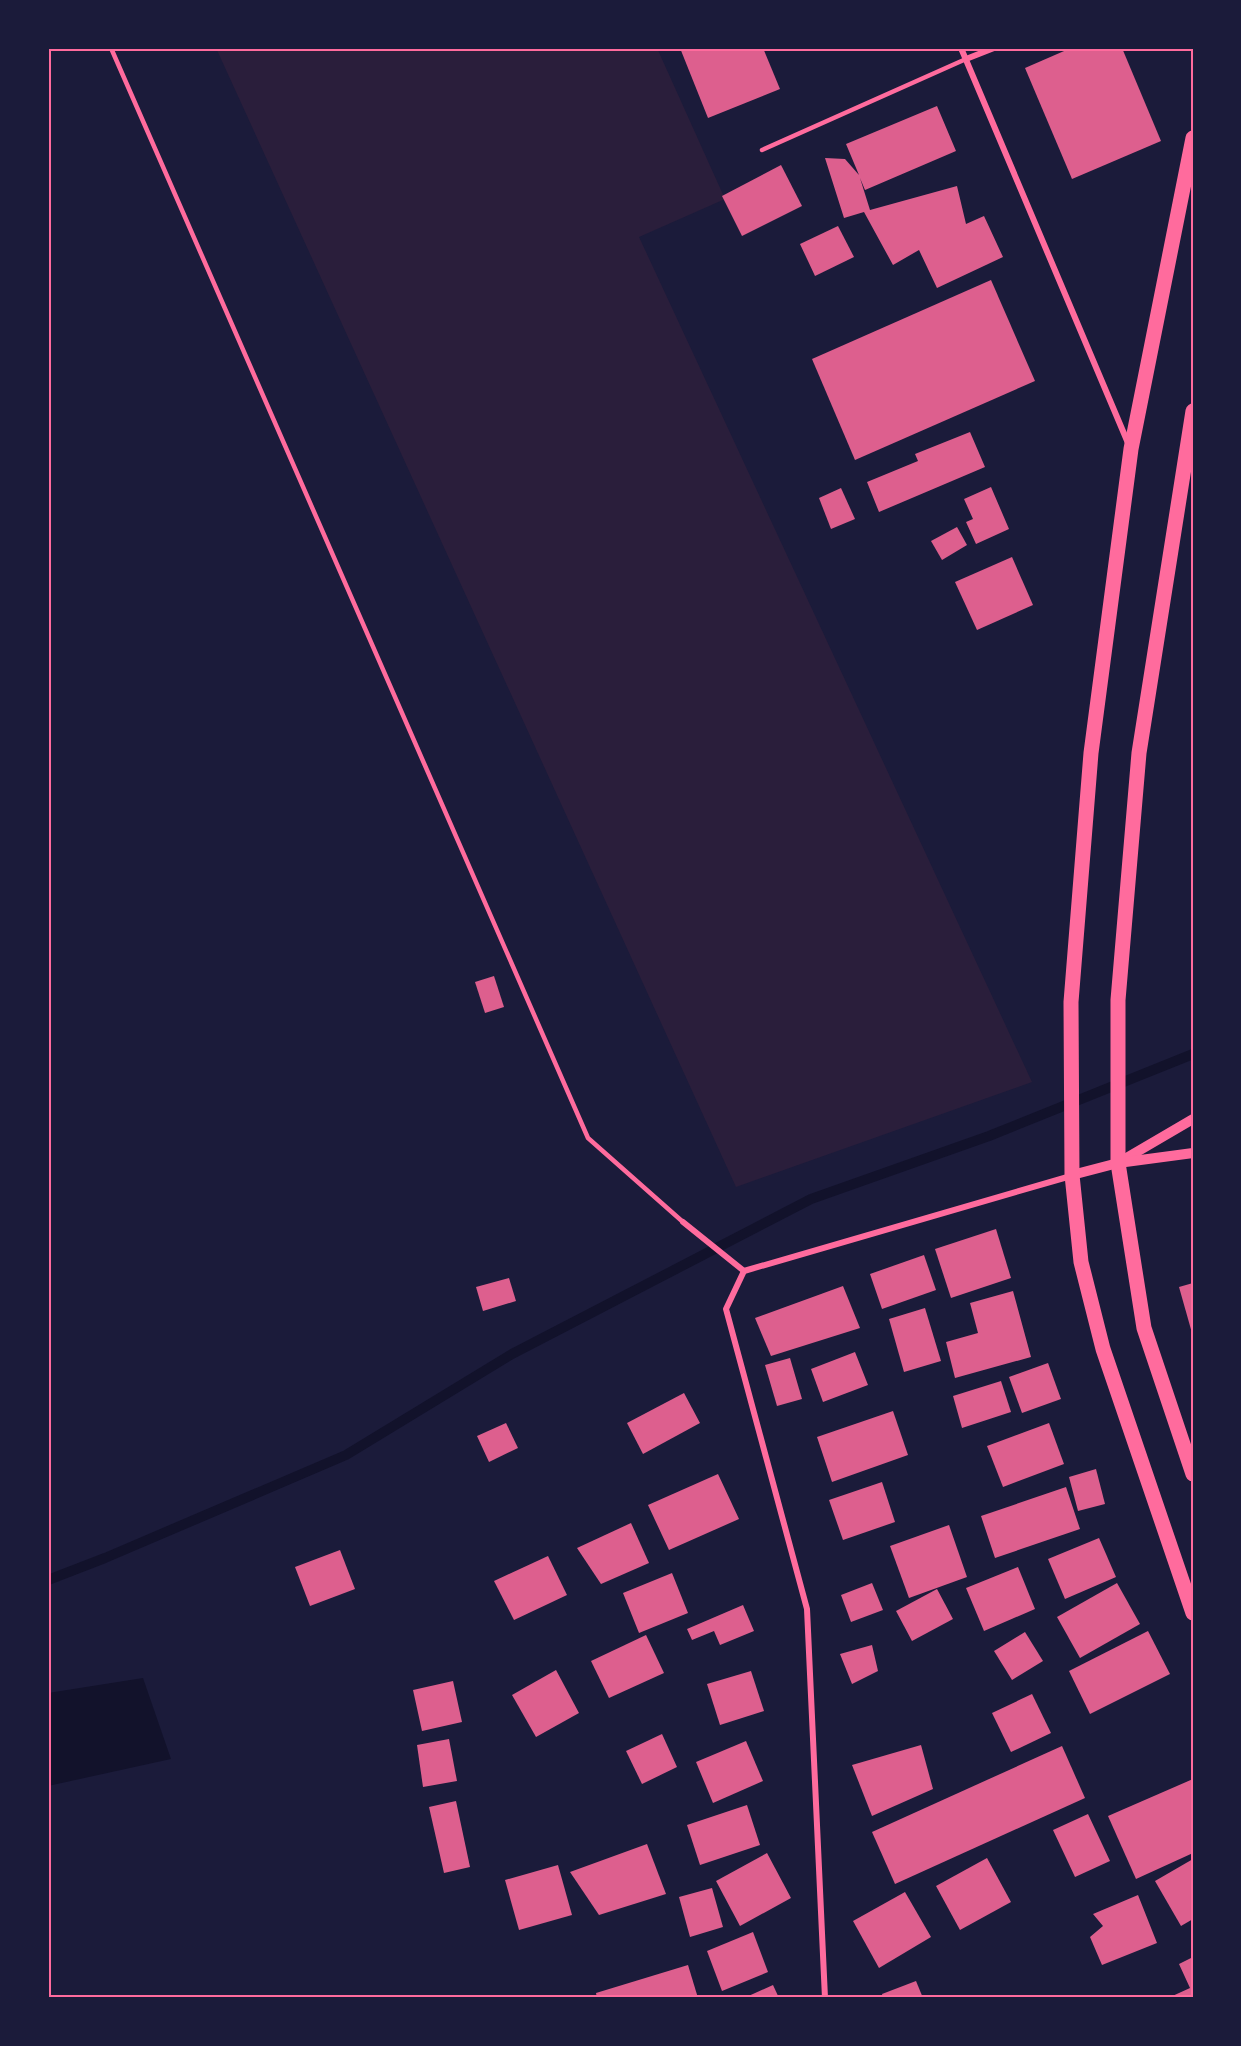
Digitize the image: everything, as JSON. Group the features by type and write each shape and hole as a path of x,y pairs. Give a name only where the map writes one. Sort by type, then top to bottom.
{"main road":[{"path":"1193,138 1131,449 1091,753 1071,1002 1072,1175 1082,1262 1103,1348 1193,1613"},
{"path":"1193,411 1139,753 1118,1000 1118,1163 1144,1328 1193,1474"}],"street":[{"path":"961,48 1131,449"},
{"path":"966,59 994,48"},
{"path":"1118,1163 1193,1119"},
{"path":"825,1998 807,1609 726,1309 744,1271 1072,1175 1118,1163 1193,1153"},
{"path":"683,1222 744,1271"}],"lane":[{"path":"111,48 588,1138 683,1222"},
{"path":"762,150 966,59"}],"shaded area":[{"path":"216,48 657,48 725,199 639,237 1032,1082 736,1187"},
{"path":"143,1678 171,1759 48,1786 48,1693"}],"building":[{"path":"680,48 763,48 780,89 708,118"},
{"path":"1071,48 1122,48 1161,141 1072,179 1025,68"},
{"path":"937,106 956,151 865,190 860,178 870,210 957,186 966,224 984,216 1003,257 937,288 919,250 893,265 864,212 844,218 825,158 845,159 859,175 846,144"},
{"path":"781,165 802,206 742,236 722,196"},
{"path":"838,226 854,257 815,276 800,244"},
{"path":"991,280 1035,381 855,460 812,359"},
{"path":"970,432 985,467 879,512 867,482 918,461 915,454"},
{"path":"991,487 1009,529 976,544 966,522 973,519 964,499"},
{"path":"841,488 855,519 831,529 819,498"},
{"path":"957,527 967,545 942,560 931,541"},
{"path":"1012,557 1033,605 977,630 955,582"},
{"path":"494,976 504,1007 485,1013 475,982"},
{"path":"996,1229 1011,1278 951,1298 935,1249"},
{"path":"924,1255 936,1290 882,1309 870,1274"},
{"path":"509,1278 516,1301 483,1311 476,1287"},
{"path":"1193,1283 1193,1333 1192,1333 1179,1287"},
{"path":"843,1286 860,1328 771,1356 755,1318"},
{"path":"1013,1291 1031,1357 955,1378 946,1342 978,1333 970,1303"},
{"path":"925,1308 941,1361 904,1372 889,1319"},
{"path":"855,1352 868,1385 823,1402 811,1369"},
{"path":"790,1358 802,1399 777,1406 765,1365"},
{"path":"1048,1363 1061,1399 1022,1413 1009,1377"},
{"path":"1001,1381 1011,1412 962,1428 953,1396"},
{"path":"684,1393 700,1423 643,1454 627,1423"},
{"path":"893,1411 908,1455 832,1482 817,1437"},
{"path":"506,1423 518,1448 489,1462 477,1436"},
{"path":"1049,1423 1064,1464 1003,1487 987,1446"},
{"path":"1096,1469 1105,1504 1078,1511 1069,1477"},
{"path":"718,1474 739,1519 669,1550 648,1505"},
{"path":"882,1482 895,1522 843,1540 829,1500"},
{"path":"1066,1487 1080,1529 995,1558 981,1516"},
{"path":"631,1523 649,1563 601,1584 577,1548"},
{"path":"949,1525 967,1577 909,1598 890,1546"},
{"path":"1099,1538 1116,1577 1065,1599 1048,1559"},
{"path":"340,1550 355,1589 310,1606 295,1567"},
{"path":"548,1556 567,1595 514,1620 494,1581"},
{"path":"1018,1567 1035,1609 984,1631 966,1588"},
{"path":"672,1573 688,1613 639,1633 623,1593"},
{"path":"872,1583 883,1610 851,1622 841,1595"},
{"path":"1117,1583 1140,1624 1080,1658 1057,1617"},
{"path":"937,1589 953,1619 912,1641 896,1611"},
{"path":"743,1605 754,1631 720,1645 714,1631 692,1640 687,1629"},
{"path":"1148,1631 1170,1674 1090,1714 1069,1671"},
{"path":"1025,1632 1043,1661 1012,1680 994,1651"},
{"path":"646,1635 664,1673 609,1698 591,1661"},
{"path":"872,1645 878,1671 852,1684 840,1654"},
{"path":"556,1670 579,1713 536,1737 512,1695"},
{"path":"751,1671 764,1711 720,1725 707,1684"},
{"path":"453,1681 462,1722 422,1731 413,1690"},
{"path":"1032,1694 1051,1733 1011,1752 992,1713"},
{"path":"662,1734 677,1767 642,1784 626,1751"},
{"path":"449,1739 457,1781 423,1787 417,1745"},
{"path":"746,1741 763,1781 713,1803 696,1762"},
{"path":"921,1745 933,1789 872,1816 852,1765"},
{"path":"1062,1746 1085,1798 895,1884 872,1832"},
{"path":"1193,1779 1193,1853 1136,1879 1108,1816"},
{"path":"456,1801 470,1867 444,1873 429,1807"},
{"path":"747,1805 760,1845 700,1865 687,1825"},
{"path":"1088,1814 1110,1861 1075,1877 1053,1830"},
{"path":"647,1844 666,1894 599,1915 570,1872"},
{"path":"767,1853 791,1898 740,1926 716,1881"},
{"path":"987,1858 1011,1902 960,1930 936,1886"},
{"path":"1193,1859 1193,1919 1181,1926 1155,1881"},
{"path":"558,1865 572,1915 519,1930 505,1880"},
{"path":"712,1888 723,1927 690,1937 679,1897"},
{"path":"905,1892 931,1937 879,1968 853,1921"},
{"path":"1138,1895 1157,1943 1102,1965 1090,1937 1103,1926 1093,1914"},
{"path":"753,1932 768,1972 722,1991 707,1951"},
{"path":"1193,1957 1193,1998 1168,1998 1190,1988 1179,1964"},
{"path":"688,1965 698,1998 597,1998 596,1993"},
{"path":"916,1981 923,1998 883,1998 882,1994"},
{"path":"773,1985 779,1998 744,1998"}],"waterway":[{"path":"48,1580 346,1455 512,1354 811,1199 989,1136 1193,1054"}]}
